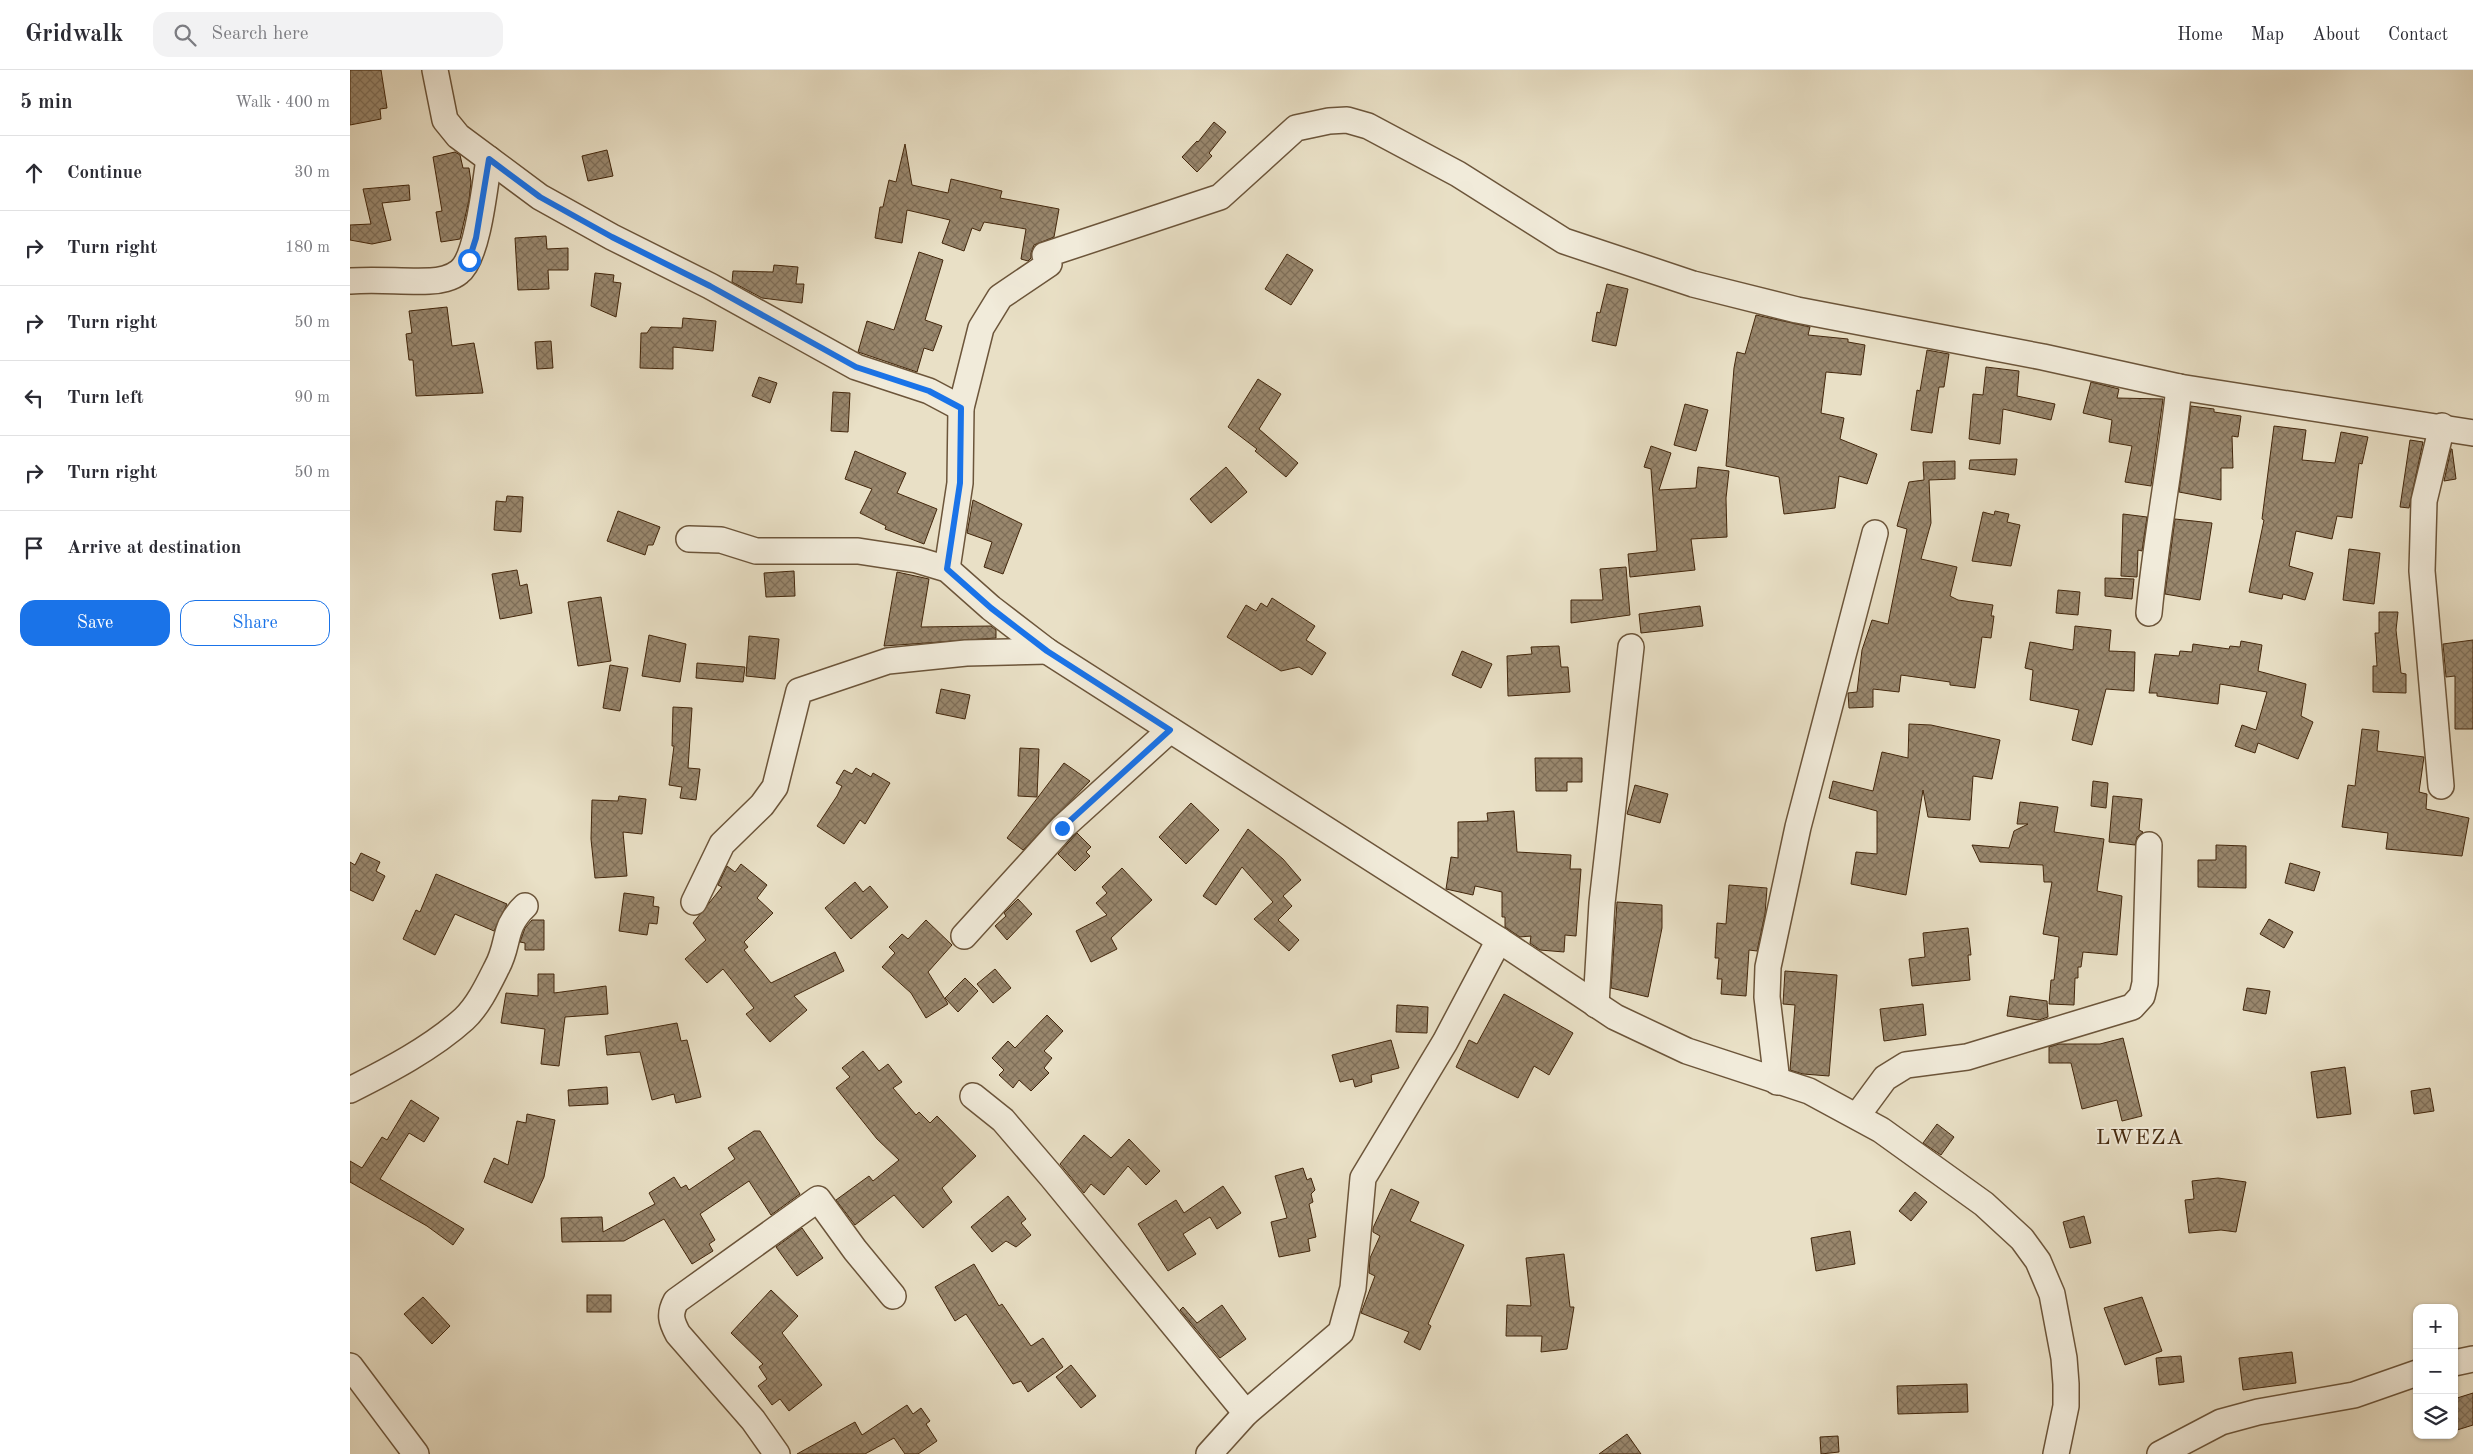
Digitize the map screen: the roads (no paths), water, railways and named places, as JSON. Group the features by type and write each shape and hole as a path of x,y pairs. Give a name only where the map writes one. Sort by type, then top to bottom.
{"street":[{"path":"434,70 445,120 458,136 540,197 612,237 710,286 856,367 929,391 961,408"},
{"path":"947,569 960,483 961,408 981,328 1000,297 1050,264 1045,255 1220,197 1296,128 1329,121 1347,120 1368,126 1458,174 1564,241 1692,284 1797,310 2042,357 2179,387 2342,413 2442,426 2473,433"},
{"path":"350,280 378,278 432,281 454,276 461,271 469,260 476,238 489,159"},
{"path":"2149,613 2158,536 2172,454 2179,387"},
{"path":"2441,786 2422,571 2424,501 2442,426"},
{"path":"1777,1082 1767,997 1768,967 1798,827 1875,533"},
{"path":"689,539 721,540 756,551 858,551 917,560 947,569 991,608 1047,651 1499,940 1615,1017 1686,1051 1809,1091 1881,1130 1984,1204 2022,1239 2038,1261 2052,1294 2064,1358 2066,1406 2056,1454"},
{"path":"1596,1005 1602,903 1631,647"},
{"path":"694,902 722,844 762,805 775,787 799,691 888,661 966,654 1047,651"},
{"path":"964,936 1062,828 1170,730"},
{"path":"1858,1116 1885,1078 1906,1065 1967,1058 2132,1007 2139,1001 2145,983 2149,845"},
{"path":"350,1090 408,1058 464,1018 480,997 499,965 512,918 525,906"},
{"path":"1210,1454 1246,1413 1341,1332 1353,1288 1363,1178 1445,1042 1499,940"},
{"path":"973,1096 1003,1120 1246,1413"},
{"path":"777,1454 753,1420 678,1334 672,1322 670,1312 676,1301 818,1200 824,1205 855,1250 893,1296"},
{"path":"2458,1361 2473,1359"},
{"path":"350,1366 416,1454"},
{"path":"2160,1454 2221,1422 2258,1412 2354,1395 2413,1374"}],"district":[{"name":"LWEZA","path":"2140,1136"}]}
